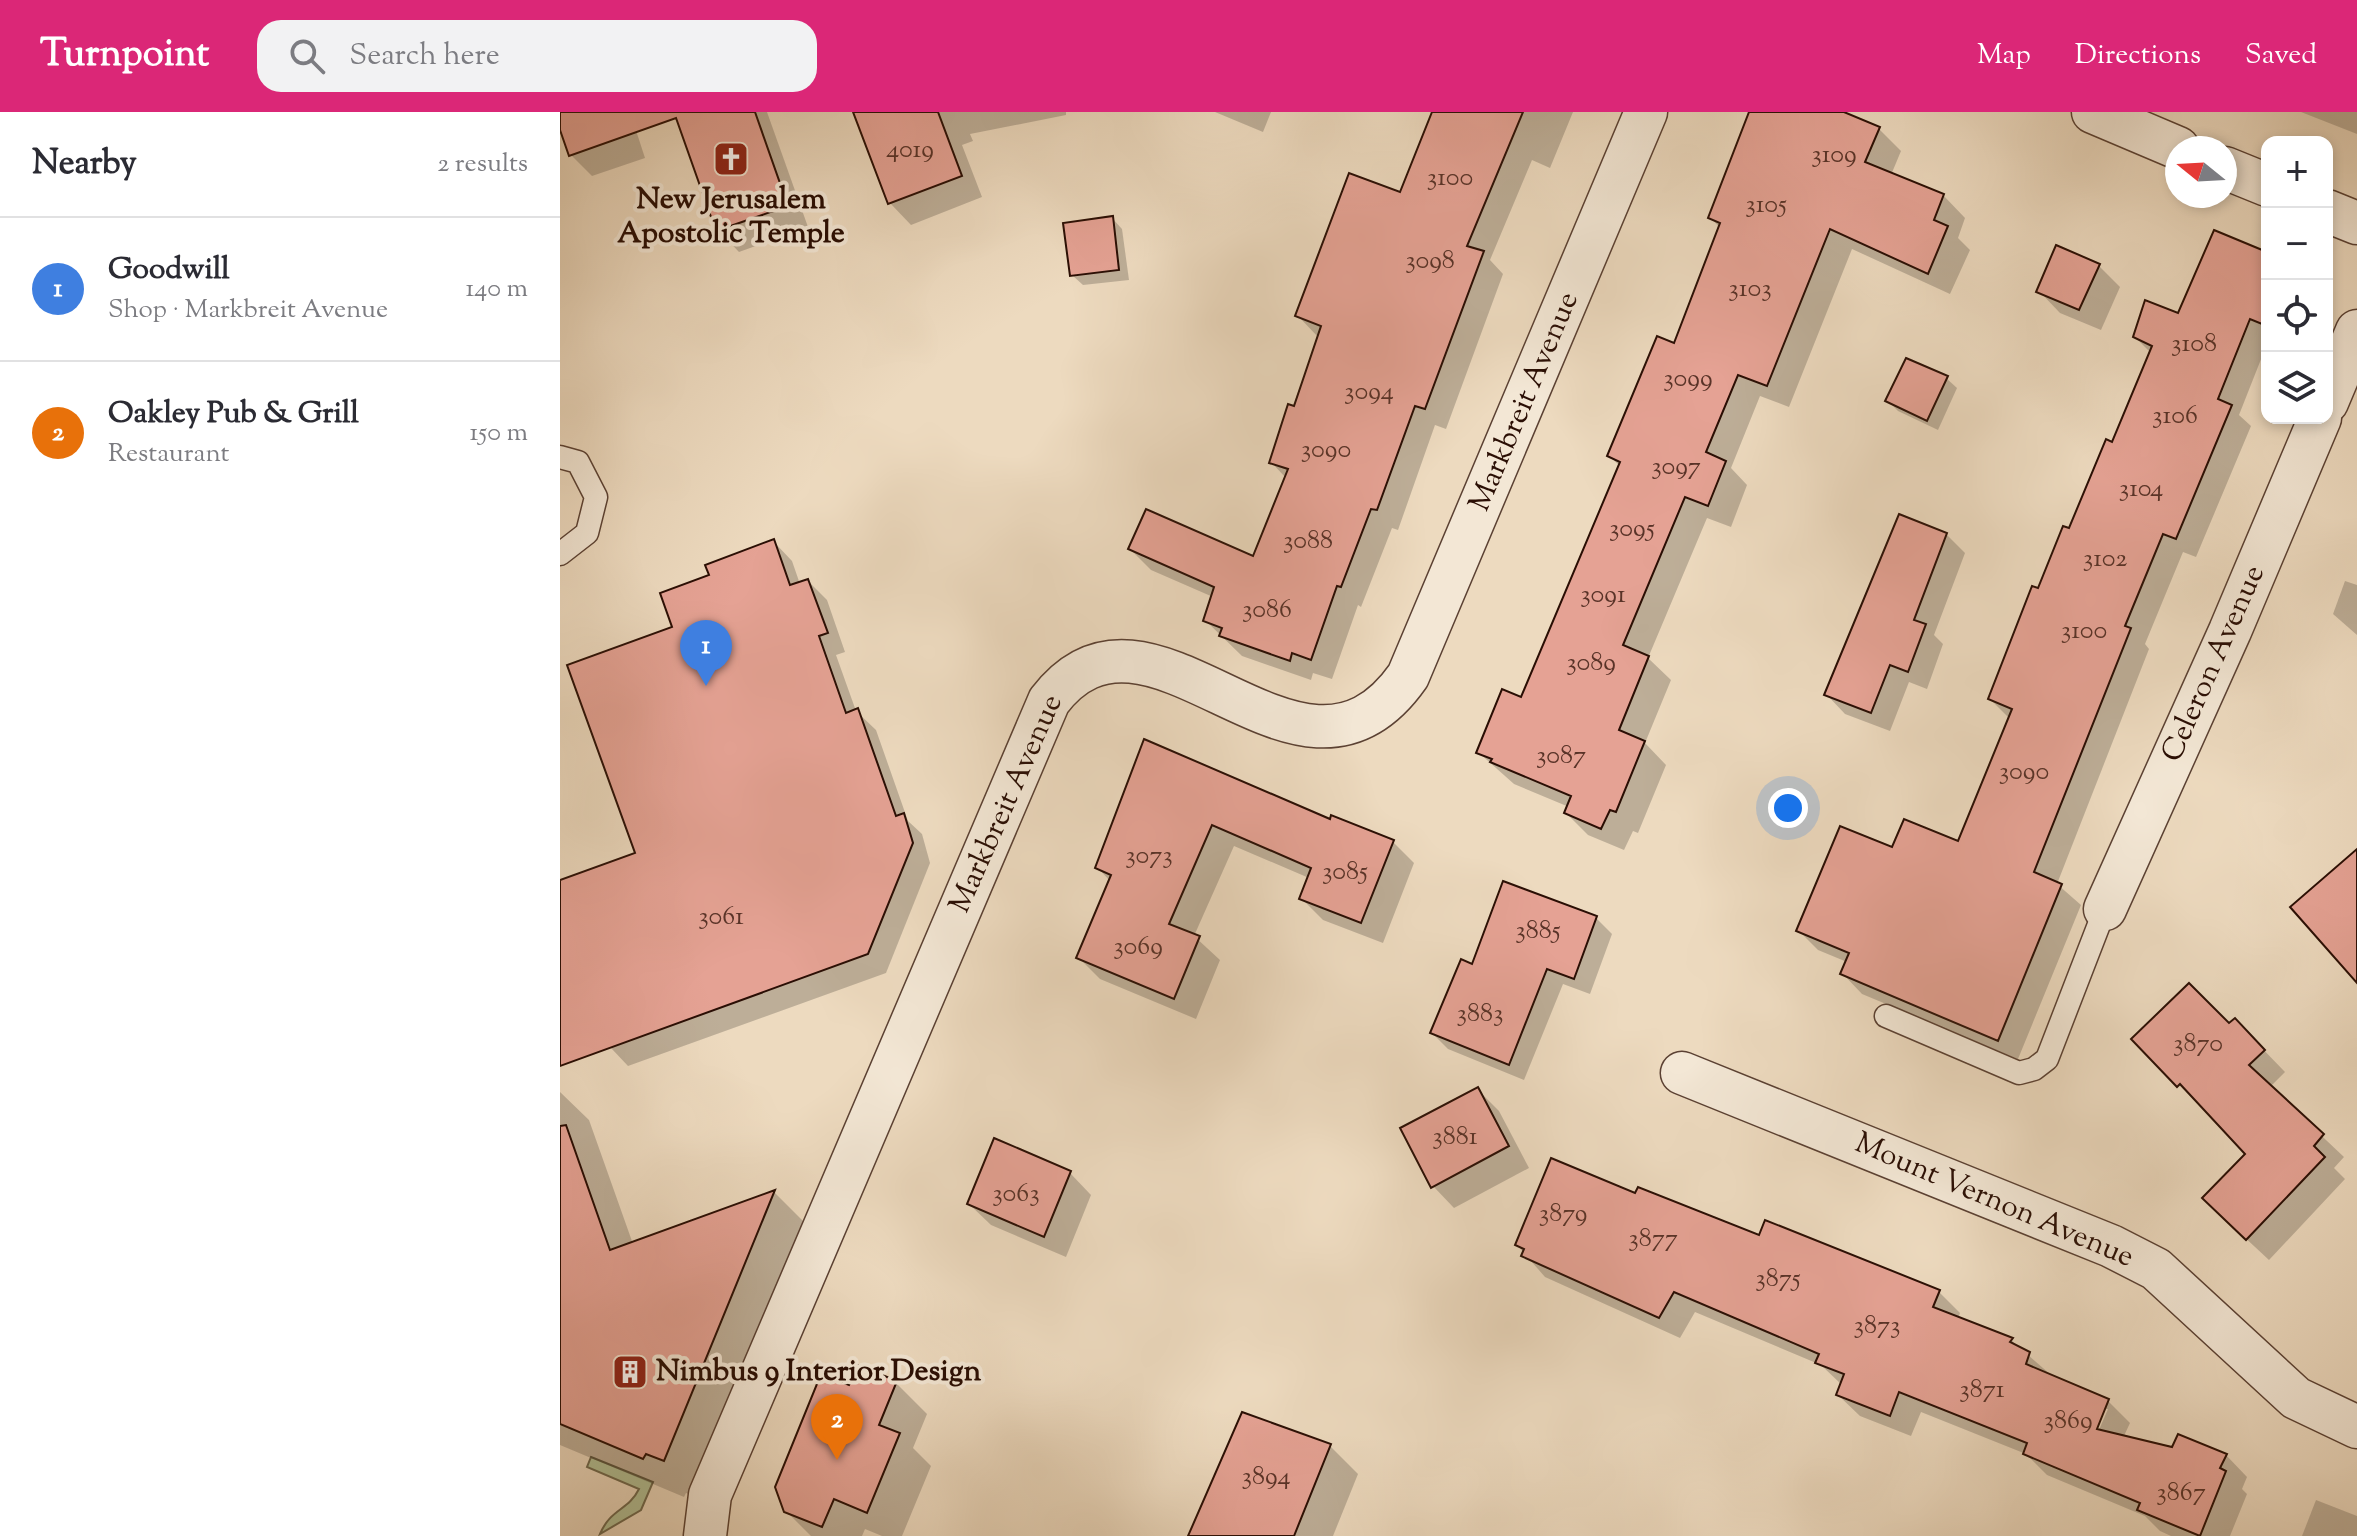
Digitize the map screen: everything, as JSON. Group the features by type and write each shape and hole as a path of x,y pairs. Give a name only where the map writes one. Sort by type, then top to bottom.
{"street":[{"name":"Markbreit Avenue","path":"705,1536 710,1495 1049,701 1064,681 1097,662 1135,659 1302,725 1333,728 1364,720 1389,702 1408,676 1646,112"},
{"path":"2093,112 2165,142"},
{"path":"2237,173 2261,183"},
{"path":"2333,213 2357,223"},
{"path":"2333,388 2357,331"},
{"name":"Celeron Avenue","path":"2105,909 2230,631 2317,424"},
{"name":"Mount Vernon Avenue","path":"1682,1073 2122,1252 2156,1269 2296,1398 2357,1427"}],"lane":[{"path":"560,457 578,462 596,497 587,533 560,554"},
{"path":"1886,1016 2019,1073 2034,1069 2047,1059 2105,909"}],"green space":[{"path":"591,1457 653,1482 641,1510 600,1534 609,1519 630,1502 639,1489 587,1467"}],"building":[{"name":"New Jerusalem Apostolic Temple","path":"560,112 755,112 788,206 716,231 676,118 569,156 560,130"},
{"path":"853,112 938,112 962,176 888,204"},
{"path":"1432,112 1523,112 1467,246 1484,251 1425,409 1415,406 1377,510 1371,509 1341,587 1337,586 1311,660 1292,653 1290,661 1219,636 1222,628 1203,621 1214,587 1128,549 1146,509 1253,556 1288,469 1269,463 1288,404 1294,406 1321,326 1295,316 1349,173 1400,192"},
{"path":"1749,112 1844,112 1880,127 1865,162 1944,194 1934,220 1948,226 1928,274 1830,229 1767,386 1738,375 1706,452 1726,461 1708,506 1685,497 1623,645 1649,656 1619,730 1645,741 1616,812 1610,810 1601,829 1564,813 1571,796 1490,762 1492,759 1476,753 1502,689 1521,697 1620,462 1607,456 1657,336 1674,343 1720,223 1708,218"},
{"path":"1113,216 1119,270 1070,276 1063,223"},
{"path":"2214,230 2261,250 2261,324 2250,319 2218,399 2232,405 2176,539 2163,534 2125,626 2131,628 2034,872 2062,884 1998,1041 1840,974 1849,953 1796,931 1840,826 1892,847 1904,819 1958,841 2012,709 1988,699 2032,586 2038,588 2063,526 2069,528 2106,439 2112,442 2152,346 2133,337 2145,300 2178,313"},
{"path":"2056,245 2100,264 2079,310 2036,292"},
{"path":"1906,358 1948,376 1927,421 1885,401"},
{"path":"1899,514 1947,533 1914,620 1926,624 1908,672 1890,665 1871,713 1824,695"},
{"path":"774,539 790,585 808,579 828,633 819,636 846,713 858,708 896,816 904,813 913,843 868,954 560,1066 560,880 635,853 567,665 672,627 660,593 709,575 705,565"},
{"path":"1144,739 1330,819 1331,815 1394,840 1361,923 1299,899 1311,868 1212,825 1169,924 1200,936 1174,999 1076,958 1111,875 1095,868"},
{"path":"2357,849 2357,983 2290,907"},
{"path":"1503,881 1597,916 1574,979 1547,969 1509,1065 1430,1033 1461,959 1472,964"},
{"path":"2189,983 2229,1023 2235,1018 2265,1050 2249,1065 2324,1134 2314,1146 2325,1157 2246,1240 2202,1198 2245,1154 2180,1084 2177,1087 2131,1039"},
{"path":"1478,1087 1509,1146 1431,1188 1400,1128"},
{"name":"Nimbus 9 Interior Design","path":"566,1125 610,1250 775,1190 664,1461 646,1454 643,1459 560,1424 560,1126"},
{"path":"994,1138 1071,1171 1044,1237 967,1204"},
{"path":"1551,1158 1635,1193 1638,1187 1759,1235 1765,1220 1940,1290 1933,1307 2013,1338 2010,1342 2030,1352 2026,1364 2109,1399 2097,1429 2172,1447 2178,1434 2227,1454 2220,1468 2226,1471 2200,1536 2137,1510 2140,1503 2023,1454 2027,1443 1899,1392 1890,1416 1836,1395 1844,1374 1815,1363 1819,1354 1674,1292 1659,1318 1521,1256 1524,1249 1515,1245"},
{"path":"858,1365 897,1381 879,1425 900,1433 867,1513 834,1499 822,1527 784,1512 775,1487 821,1374 849,1385"},
{"path":"1242,1412 1331,1444 1294,1536 1188,1536"}],"place":[{"name":"New Jerusalem Apostolic Temple","path":"731,159"},
{"name":"Goodwill","path":"706,686"},
{"name":"Nimbus 9 Interior Design","path":"630,1372"},
{"name":"Oakley Pub & Grill","path":"837,1460"}]}
